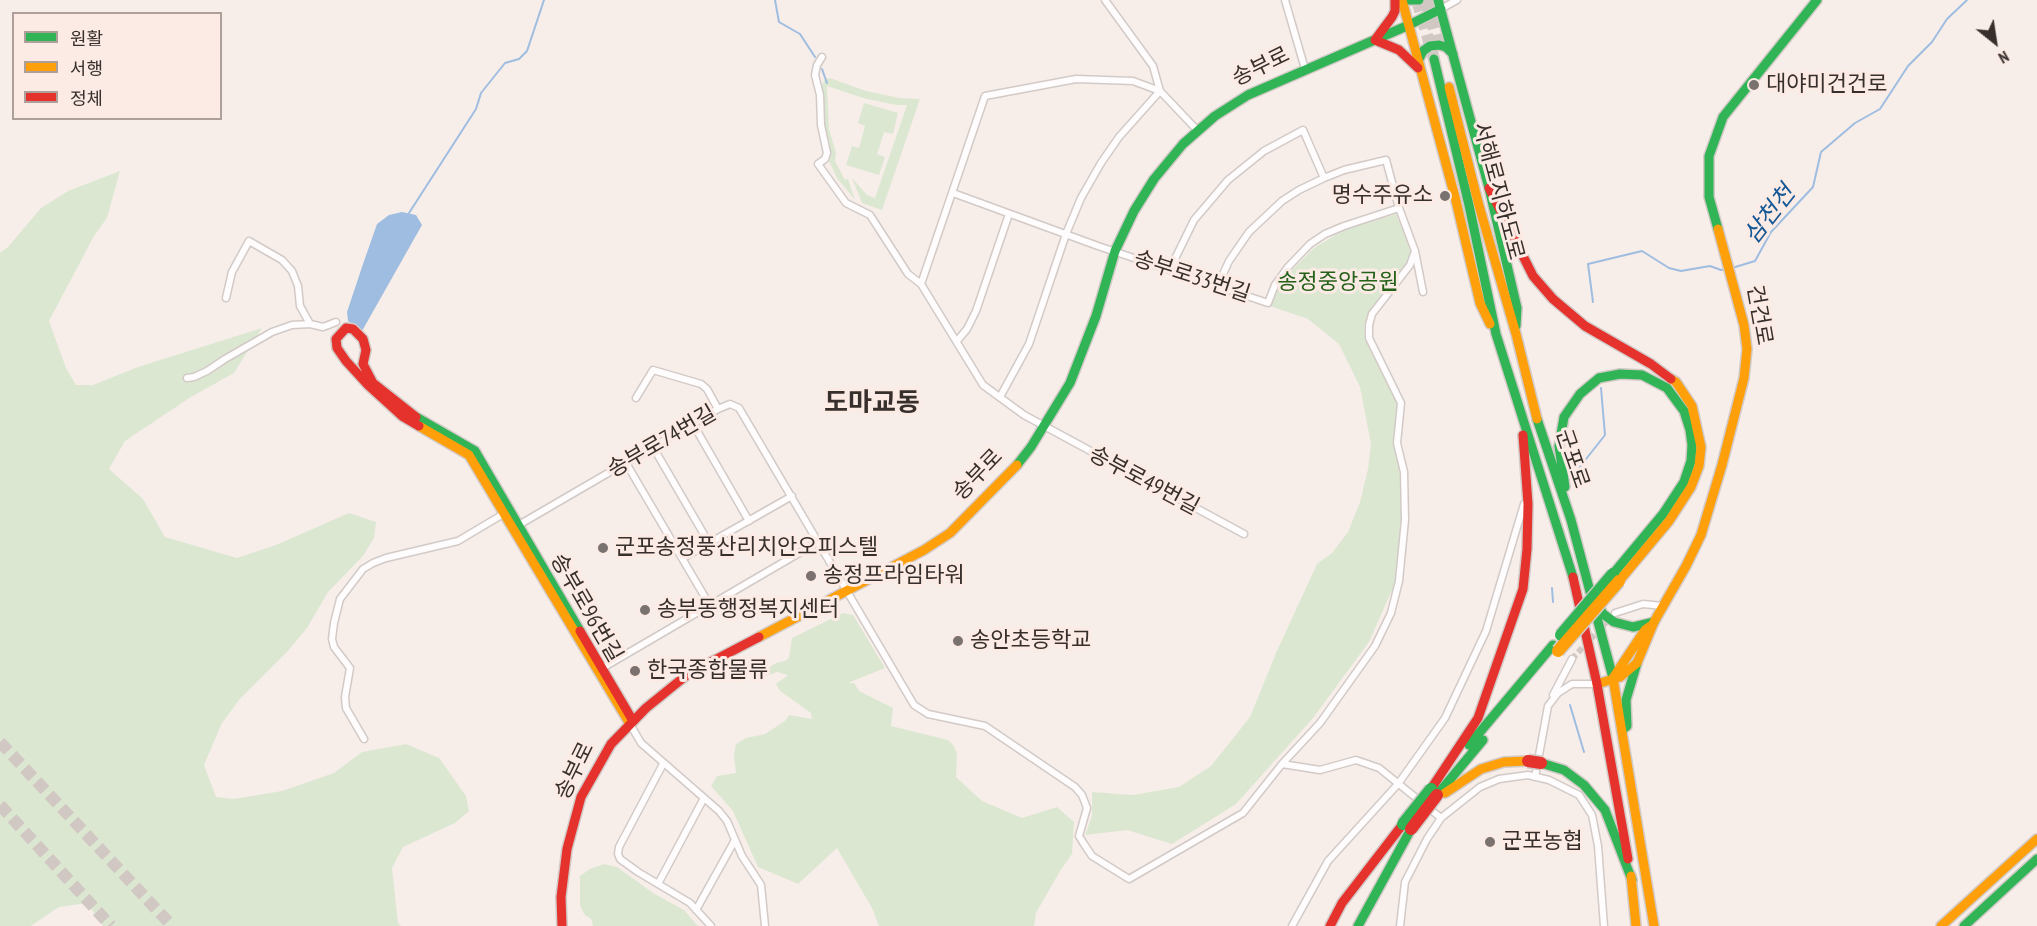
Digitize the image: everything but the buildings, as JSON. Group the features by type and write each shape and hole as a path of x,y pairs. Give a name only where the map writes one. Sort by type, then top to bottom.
{"main road":[{"path":"1395,0 1395,11 1375,40 1400,50 1419,65 1423,51 1430,46 1446,47 1443,57"},
{"name":"군포로","path":"1402,0 1456,201 1480,303 1496,334 1578,596 1597,684 1632,879 1636,926"},
{"path":"1409,0 1419,0"},
{"name":"건건로","path":"1622,730 1627,726 1626,700 1637,663 1654,622 1701,535 1744,378 1747,349 1744,325 1709,197 1709,156 1723,117 1817,0"},
{"name":"송부로","path":"562,926 561,897 567,849 580,797 611,744 671,686 688,674 924,550 950,533 1013,470 1044,426 1070,383 1096,316 1115,251 1134,211 1154,179 1197,130 1248,95 1409,25 1440,4"},
{"name":"군포로","path":"1440,4 1443,57 1489,188 1517,308 1516,334 1535,414 1570,520 1613,678 1654,926"},
{"name":"서해로지하도로","path":"1443,57 1469,205 1496,334"},
{"name":"서해로지하도로","path":"1443,57 1478,202 1516,334"},
{"path":"1320,926 1342,903 1616,578 1669,521 1691,487 1699,466 1701,447 1692,406 1676,382 1651,364 1585,326 1554,299 1533,276 1489,188"},
{"name":"송부로96번길","path":"516,526 505,513 469,456 402,416 346,361 337,348 336,339 343,330 353,329 363,339 366,350 363,364 373,383 416,417 475,451 631,723"},
{"path":"1570,520 1559,446 1564,417 1580,394 1599,378 1620,374 1642,375 1667,388 1684,411 1691,437 1691,461 1684,482 1616,578"},
{"path":"1427,806 1478,718 1523,589 1527,549 1527,493 1522,415"},
{"path":"1591,592 1603,614 1614,622 1633,627 1654,622"},
{"name":"건건로","path":"1613,678 1645,630 1654,622"},
{"path":"1597,684 1620,677 1637,663"},
{"path":"1358,926 1407,826 1427,806 1453,787 1481,769 1504,762 1542,763 1564,770 1584,785 1605,810 1632,879"},
{"path":"1941,926 2037,839"},
{"path":"1964,926 2037,860"},
{"path":"1330,926 1342,903"}],"street":[{"path":"1105,0 1153,66 1160,91"},
{"path":"1285,0 1305,69"},
{"path":"1440,4 1457,0"},
{"name":"송부로49번길","path":"822,57 817,64 815,75 820,95 820,125 827,153 825,159 818,164 846,203 870,215 908,274 921,284 983,386 1024,415 1245,534"},
{"path":"921,284 985,96 1076,79 1133,81 1160,91 1197,130"},
{"path":"999,397 1029,344 1066,234 1081,198 1119,137 1160,91"},
{"path":"1170,269 1194,219 1228,180 1264,151 1303,130 1324,178"},
{"path":"1218,285 1229,261 1248,232 1264,216 1299,190 1324,178 1344,170 1386,160 1399,208 1415,251 1423,292"},
{"name":"송부로33번길","path":"954,190 1009,214 1268,303 1275,285 1310,244 1325,234 1344,226 1399,208"},
{"path":"957,341 967,329 976,311 1009,214"},
{"path":"226,298 232,272 249,240 282,260 292,271 298,286 300,306 310,324"},
{"path":"1282,764 1320,723 1375,646 1391,613 1399,581 1405,520 1404,472 1397,443 1401,403 1369,338 1369,325 1372,314 1410,265 1415,251"},
{"path":"187,378 207,371 225,358 272,332 292,325 310,324 323,327 336,322"},
{"path":"636,398 653,370 701,384 718,409"},
{"name":"송부로74번길","path":"516,526 730,404 739,408 848,590 911,701 918,709 928,714 985,726 1076,787 1087,808 1079,836 1092,856 1129,879 1243,813 1282,764"},
{"path":"693,424 749,521"},
{"path":"653,447 709,543"},
{"path":"626,462 709,604"},
{"path":"1292,926 1328,861 1398,784 1445,718 1486,631 1527,493"},
{"path":"683,558 792,496"},
{"path":"364,739 346,708 345,697 350,669 334,647 332,639 340,599 363,569 386,558 458,541 505,513"},
{"path":"599,669 818,542"},
{"path":"1615,613 1643,604 1664,606"},
{"path":"1535,777 1548,706 1572,658"},
{"path":"1548,706 1557,693 1572,684 1597,684"},
{"path":"631,723 641,743 728,821 748,868 761,885 765,926"},
{"path":"1282,764 1320,770 1356,760 1379,768 1441,818"},
{"path":"663,764 619,847 618,854 620,859 681,896 711,926"},
{"path":"1400,926 1405,882 1426,839 1441,818 1480,787 1499,778 1528,775 1549,780 1579,795 1592,815 1598,846 1604,926"},
{"path":"658,884 704,798"},
{"path":"696,910 735,840"}],"green space":[{"path":"830,78 866,91 899,98 920,99 882,210 862,203 852,178 867,195 875,198 907,105 863,98 827,86 829,129 836,153 835,161 845,180 848,179 855,200 837,178 829,161 831,152 824,129 821,87 825,79"},
{"path":"864,103 898,113 893,134 884,132 877,154 885,157 879,175 846,165 852,146 859,148 865,126 858,123"},
{"path":"120,171 107,218 94,236 49,321 66,368 76,385 93,385 138,367 262,328 234,373 191,397 125,441 109,469 143,499 165,537 237,558 276,545 349,513 376,522 374,538 363,556 328,592 307,628 287,652 239,700 222,723 204,765 216,797 234,799 282,791 334,773 362,752 406,744 439,758 466,796 469,811 455,823 403,847 392,868 398,923 401,926 103,926 87,903 59,907 31,926 0,926 0,253 8,247 41,208 68,191"},
{"name":"송정중앙공원","path":"1396,214 1411,250 1407,262 1368,314 1364,326 1365,340 1397,404 1393,443 1401,473 1402,519 1396,581 1369,642 1313,718 1236,804 1172,844 1127,830 1085,835 1092,816 1092,792 1133,795 1179,787 1211,766 1250,717 1276,653 1317,564 1332,553 1348,532 1360,502 1371,444 1360,387 1339,344 1308,319 1270,306 1278,288 1290,272 1314,248 1345,229"},
{"path":"843,613 853,615 885,668 848,683 854,683 859,691 893,708 891,726 948,740 954,746 957,754 956,777 982,801 1022,818 1057,807 1074,822 1072,854 1036,913 1034,926 879,926 872,908 837,848 798,884 758,867 733,811 711,786 717,776 736,773 734,755 736,744 746,738 765,734 785,721 789,715 812,719 811,713 780,691 776,684 788,675 777,672 760,678 756,676 776,663 789,658 792,638"},
{"path":"604,864 617,867 653,893 684,910 698,926 593,926 591,919 584,914 580,905 580,876"}],"water":[{"path":"402,212 416,215 422,225 362,331 348,321 347,312 363,264 377,224 389,215"}],"waterway":[{"path":"409,213 476,109 481,93 505,63 519,59 527,51 544,0"},
{"path":"775,0 779,22 800,34 815,57"},
{"name":"삼천천","path":"1732,268 1755,261 1771,232 1813,187 1821,152 1855,123 1880,109 1908,66 1932,42 1947,19 1967,0"},
{"path":"822,69 827,83"},
{"name":"삼천천","path":"1593,302 1588,264 1642,251 1669,268 1681,271 1710,266 1721,270 1727,269"},
{"name":"삼천천","path":"1579,468 1605,435 1601,388"},
{"name":"삼천천","path":"1552,588 1553,602"},
{"name":"삼천천","path":"1570,705 1584,752"}],"tunnel":[{"path":"1417,0 1434,59"},
{"path":"1426,0 1438,44"},
{"path":"1572,659 1611,617"},
{"path":"0,742 172,926"},
{"path":"0,805 111,926"}],"traffic: fast":[{"path":"1409,0 1419,0"},
{"path":"1438,0 1489,188 1517,308 1516,326"},
{"path":"1718,229 1709,197 1709,156 1723,117 1817,0"},
{"path":"1017,465 1031,447 1070,383 1096,316 1115,251 1134,211 1154,179 1183,144 1215,116 1248,95 1441,9"},
{"path":"1418,61 1423,51 1430,46 1446,47 1453,54"},
{"path":"1434,59 1469,205 1496,334 1573,577"},
{"path":"1565,487 1559,446 1564,417 1580,394 1599,378 1620,374 1642,375 1667,388 1684,411 1690,430 1691,461 1684,482 1663,514 1613,574"},
{"path":"416,417 475,451 580,631"},
{"path":"1537,419 1571,520 1613,678"},
{"path":"1561,635 1613,574"},
{"path":"1596,601 1603,614 1614,622 1633,627 1654,622"},
{"path":"1469,745 1553,645"},
{"path":"1622,730 1627,726 1626,700 1637,663"},
{"path":"1437,795 1483,740"},
{"path":"1541,763 1564,770 1584,785 1605,810 1632,880"},
{"path":"1403,824 1431,789"},
{"path":"1358,926 1411,829"},
{"path":"1964,926 2037,859"}],"traffic: slow":[{"path":"1402,0 1456,201 1480,303 1490,324"},
{"path":"1449,87 1537,419"},
{"path":"1597,684 1620,677 1637,663 1654,622 1701,535 1722,465 1744,378 1747,349 1744,325 1718,229"},
{"path":"1619,581 1669,521 1691,487 1699,466 1701,447 1692,406 1676,382 1671,379"},
{"path":"419,426 469,455 630,724"},
{"path":"759,637 924,550 950,533 1017,465"},
{"path":"1558,651 1619,581"},
{"path":"1613,678 1645,630 1652,625"},
{"path":"1613,678 1654,926"},
{"path":"1445,793 1481,769 1504,762 1528,761"},
{"path":"1941,926 2037,839"},
{"path":"1631,876 1636,926"}],"traffic: jam":[{"path":"1395,0 1395,11 1375,40 1399,50 1418,68"},
{"path":"1489,188 1533,276 1553,299 1585,326 1651,364 1671,379"},
{"path":"416,417 373,383 363,364 366,350 363,339 353,329 346,328 336,339 337,348 346,361 402,416 419,426"},
{"path":"1431,789 1478,718 1523,589 1528,504 1523,435"},
{"path":"1573,577 1597,684"},
{"path":"580,631 633,721"},
{"path":"562,926 561,897 567,849 581,797 611,744 646,708 688,674 759,637"},
{"path":"1597,684 1628,859"},
{"path":"1528,761 1541,763"},
{"path":"1411,829 1437,795"},
{"path":"1330,926 1342,903 1403,824"}],"place":[{"name":"대야미건건로","path":"1754,85"},
{"name":"명수주유소","path":"1445,196"},
{"name":"군포송정풍산리치안오피스텔","path":"603,548"},
{"name":"송정프라임타워","path":"811,576"},
{"name":"송부동행정복지센터","path":"645,610"},
{"name":"송안초등학교","path":"958,641"},
{"name":"한국종합물류","path":"635,671"},
{"name":"군포농협","path":"1490,842"}],"district":[{"name":"도마교동","path":"872,404"}]}
